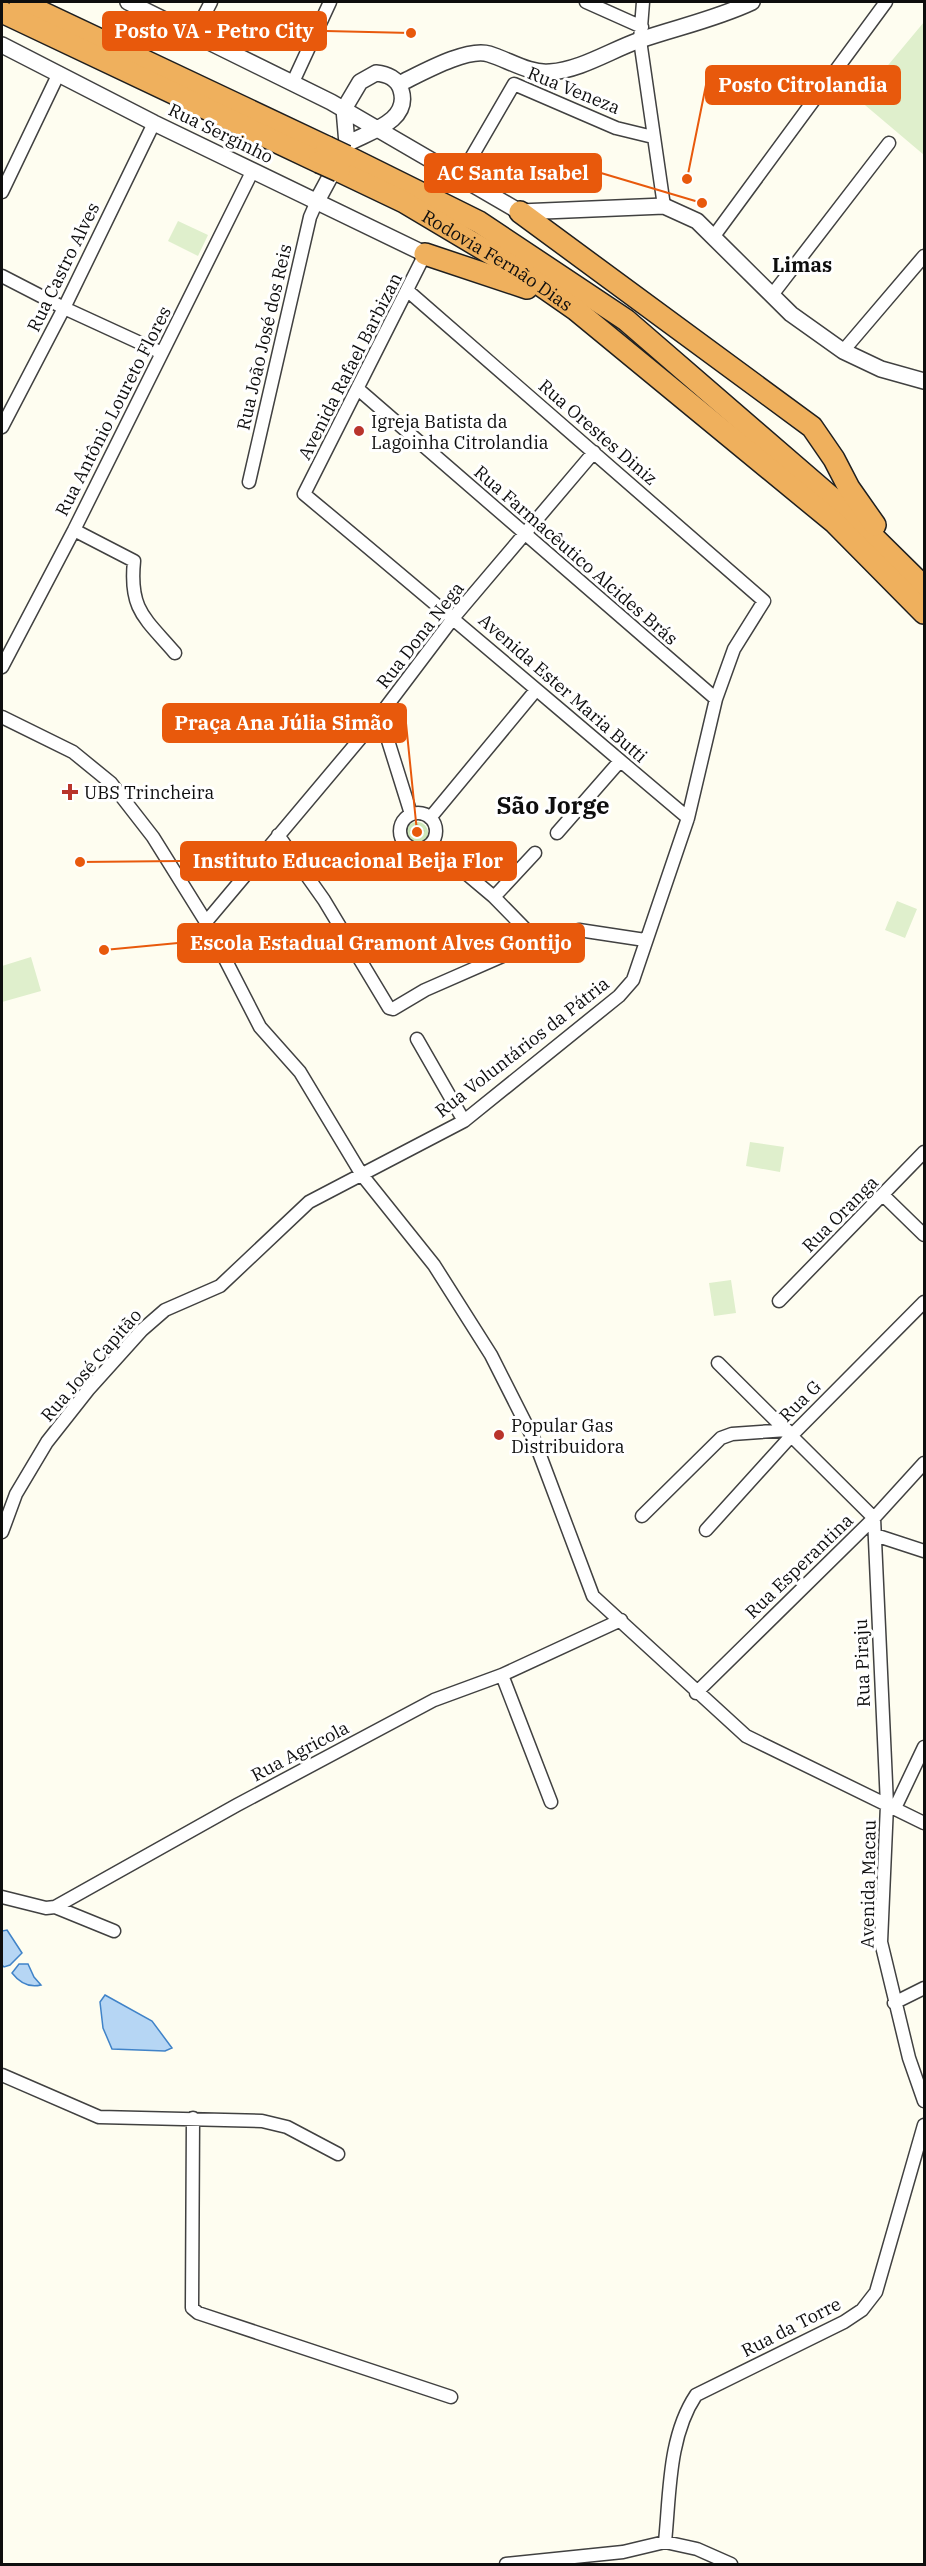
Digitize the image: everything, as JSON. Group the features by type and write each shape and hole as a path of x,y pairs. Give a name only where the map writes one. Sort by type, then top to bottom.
{"highway":[{"name":"Rodovia Fernão Dias","path":"20,2 336,156 479,222 626,320 847,512 924,587"},
{"name":"Rodovia Fernão Dias","path":"2,12 336,156 404,202 520,271 576,310 835,523 924,613"},
{"path":"520,212 812,427 872,522 924,578"},
{"path":"425,254 526,287 629,353"}],"street":[{"path":"128,2 344,109 520,212 664,206 697,221 790,314 843,351 881,369 924,381"},
{"path":"195,35 211,2"},
{"path":"293,82 330,2"},
{"path":"586,2 641,34"},
{"path":"643,2 641,34 664,206"},
{"path":"399,84 467,54 486,52 535,72 551,72 592,60 641,34 719,17 753,2"},
{"path":"714,236 886,2"},
{"name":"Rua Serginho","path":"2,45 154,123 425,254"},
{"path":"2,192 58,72"},
{"path":"317,201 336,156 344,109 350,95 364,78 376,74 385,74 399,84 403,96 400,110 390,122 336,156"},
{"name":"Rua Veneza","path":"459,177 514,84 616,128 653,137"},
{"name":"Rua Castro Alves","path":"2,426 64,308 154,123"},
{"path":"772,295 888,143"},
{"name":"Rua Antônio Loureto Flores","path":"2,668 74,530 253,170"},
{"name":"Rua João José dos Reis","path":"249,482 305,239 317,201"},
{"name":"Avenida Rafael Barbizan","path":"304,494 425,254"},
{"path":"843,351 924,256"},
{"path":"2,276 64,308 162,353"},
{"name":"Rua Orestes Diniz","path":"408,291 764,601"},
{"name":"Rua Farmacêutico Alcides Brás","path":"358,389 716,699"},
{"name":"Rua Dona Nega","path":"206,922 380,716 454,617 594,452"},
{"name":"Avenida Ester Maria Butti","path":"304,494 454,617 536,690 688,818"},
{"path":"74,530 134,561 131,584 135,602 142,614 175,653"},
{"name":"Rua Voluntários da Pátria","path":"362,1176 464,1121 619,996 633,980 688,818 716,699 734,649 764,601"},
{"path":"430,818 536,690"},
{"path":"380,716 411,814"},
{"path":"2,717 73,752 111,783 153,837 206,922 260,1027 300,1072 362,1176 434,1265 491,1355 535,1442 593,1596 696,1693 746,1736 924,1823"},
{"path":"558,833 620,761"},
{"path":"421,813 430,818 436,828 431,844 420,849 409,847 400,833 403,822 411,814 421,813"},
{"path":"278,835 324,900 389,1008 393,1009 425,990 537,941 579,930 645,940"},
{"path":"431,844 494,897 537,941"},
{"path":"494,897 535,853"},
{"path":"417,1039 464,1121"},
{"name":"Rua Oranga","path":"779,1301 884,1196 924,1152"},
{"name":"Rua José Capitão","path":"2,1532 16,1494 47,1442 88,1390 142,1330 165,1310 220,1286 309,1202 362,1176"},
{"path":"884,1196 924,1235"},
{"name":"Rua G","path":"706,1530 789,1432 924,1302"},
{"path":"717,1363 874,1518"},
{"path":"642,1516 722,1438 732,1434 789,1432"},
{"name":"Rua Esperantina","path":"696,1693 874,1518 924,1463"},
{"name":"Rua Piraju","path":"874,1518 891,1807"},
{"path":"875,1535 897,1540 924,1551"},
{"name":"Rua Agricola","path":"55,1907 237,1805 434,1700 502,1675 621,1620"},
{"path":"502,1675 551,1802"},
{"path":"891,1807 924,1747"},
{"name":"Avenida Macau","path":"891,1807 881,1942 894,2003 924,2101"},
{"path":"2,1897 55,1907 114,1931"},
{"path":"894,2003 924,1988"},
{"path":"2,2074 99,2116 248,2120 287,2127 338,2154"},
{"path":"193,2118 192,2308 198,2313 451,2397"},
{"name":"Rua da Torre","path":"665,2542 675,2445 688,2407 696,2395 862,2310 876,2292 924,2125"},
{"path":"506,2565 623,2552 665,2542 697,2549 731,2565"}],"green space":[{"path":"924,22 924,155 859,100"},
{"path":"178,221 208,235 198,256 168,241"},
{"path":"417,822 425,825 428,833 425,841 417,844 409,841 406,833 409,825"},
{"path":"897,901 917,909 905,938 885,930"},
{"path":"31,957 41,991 2,1002 2,966"},
{"path":"750,1142 784,1147 780,1172 746,1166"},
{"path":"731,1280 736,1313 714,1316 709,1283"}],"water":[{"path":"7,1930 22,1953 10,1965 4,1967 2,1965 2,1931"},
{"path":"19,1964 28,1964 41,1985 28,1985 21,1982 12,1973"},
{"path":"105,1995 152,2021 172,2048 165,2051 112,2049 103,2028 100,2002"}],"place":[{"name":"Posto VA - Petro City","path":"411,33"},
{"name":"Posto Citrolandia","path":"687,179"},
{"name":"AC Santa Isabel","path":"702,203"},
{"name":"Igreja Batista da Lagoinha Citrolandia","path":"359,431"},
{"name":"UBS Trincheira","path":"70,792"},
{"name":"Praça Ana Júlia Simão","path":"417,832"},
{"name":"Instituto Educacional Beija Flor","path":"80,862"},
{"name":"Escola Estadual Gramont Alves Gontijo","path":"104,950"},
{"name":"Popular Gas Distribuidora","path":"499,1435"}],"district":[{"name":"Limas","path":"802,264"},
{"name":"São Jorge","path":"553,805"}]}
